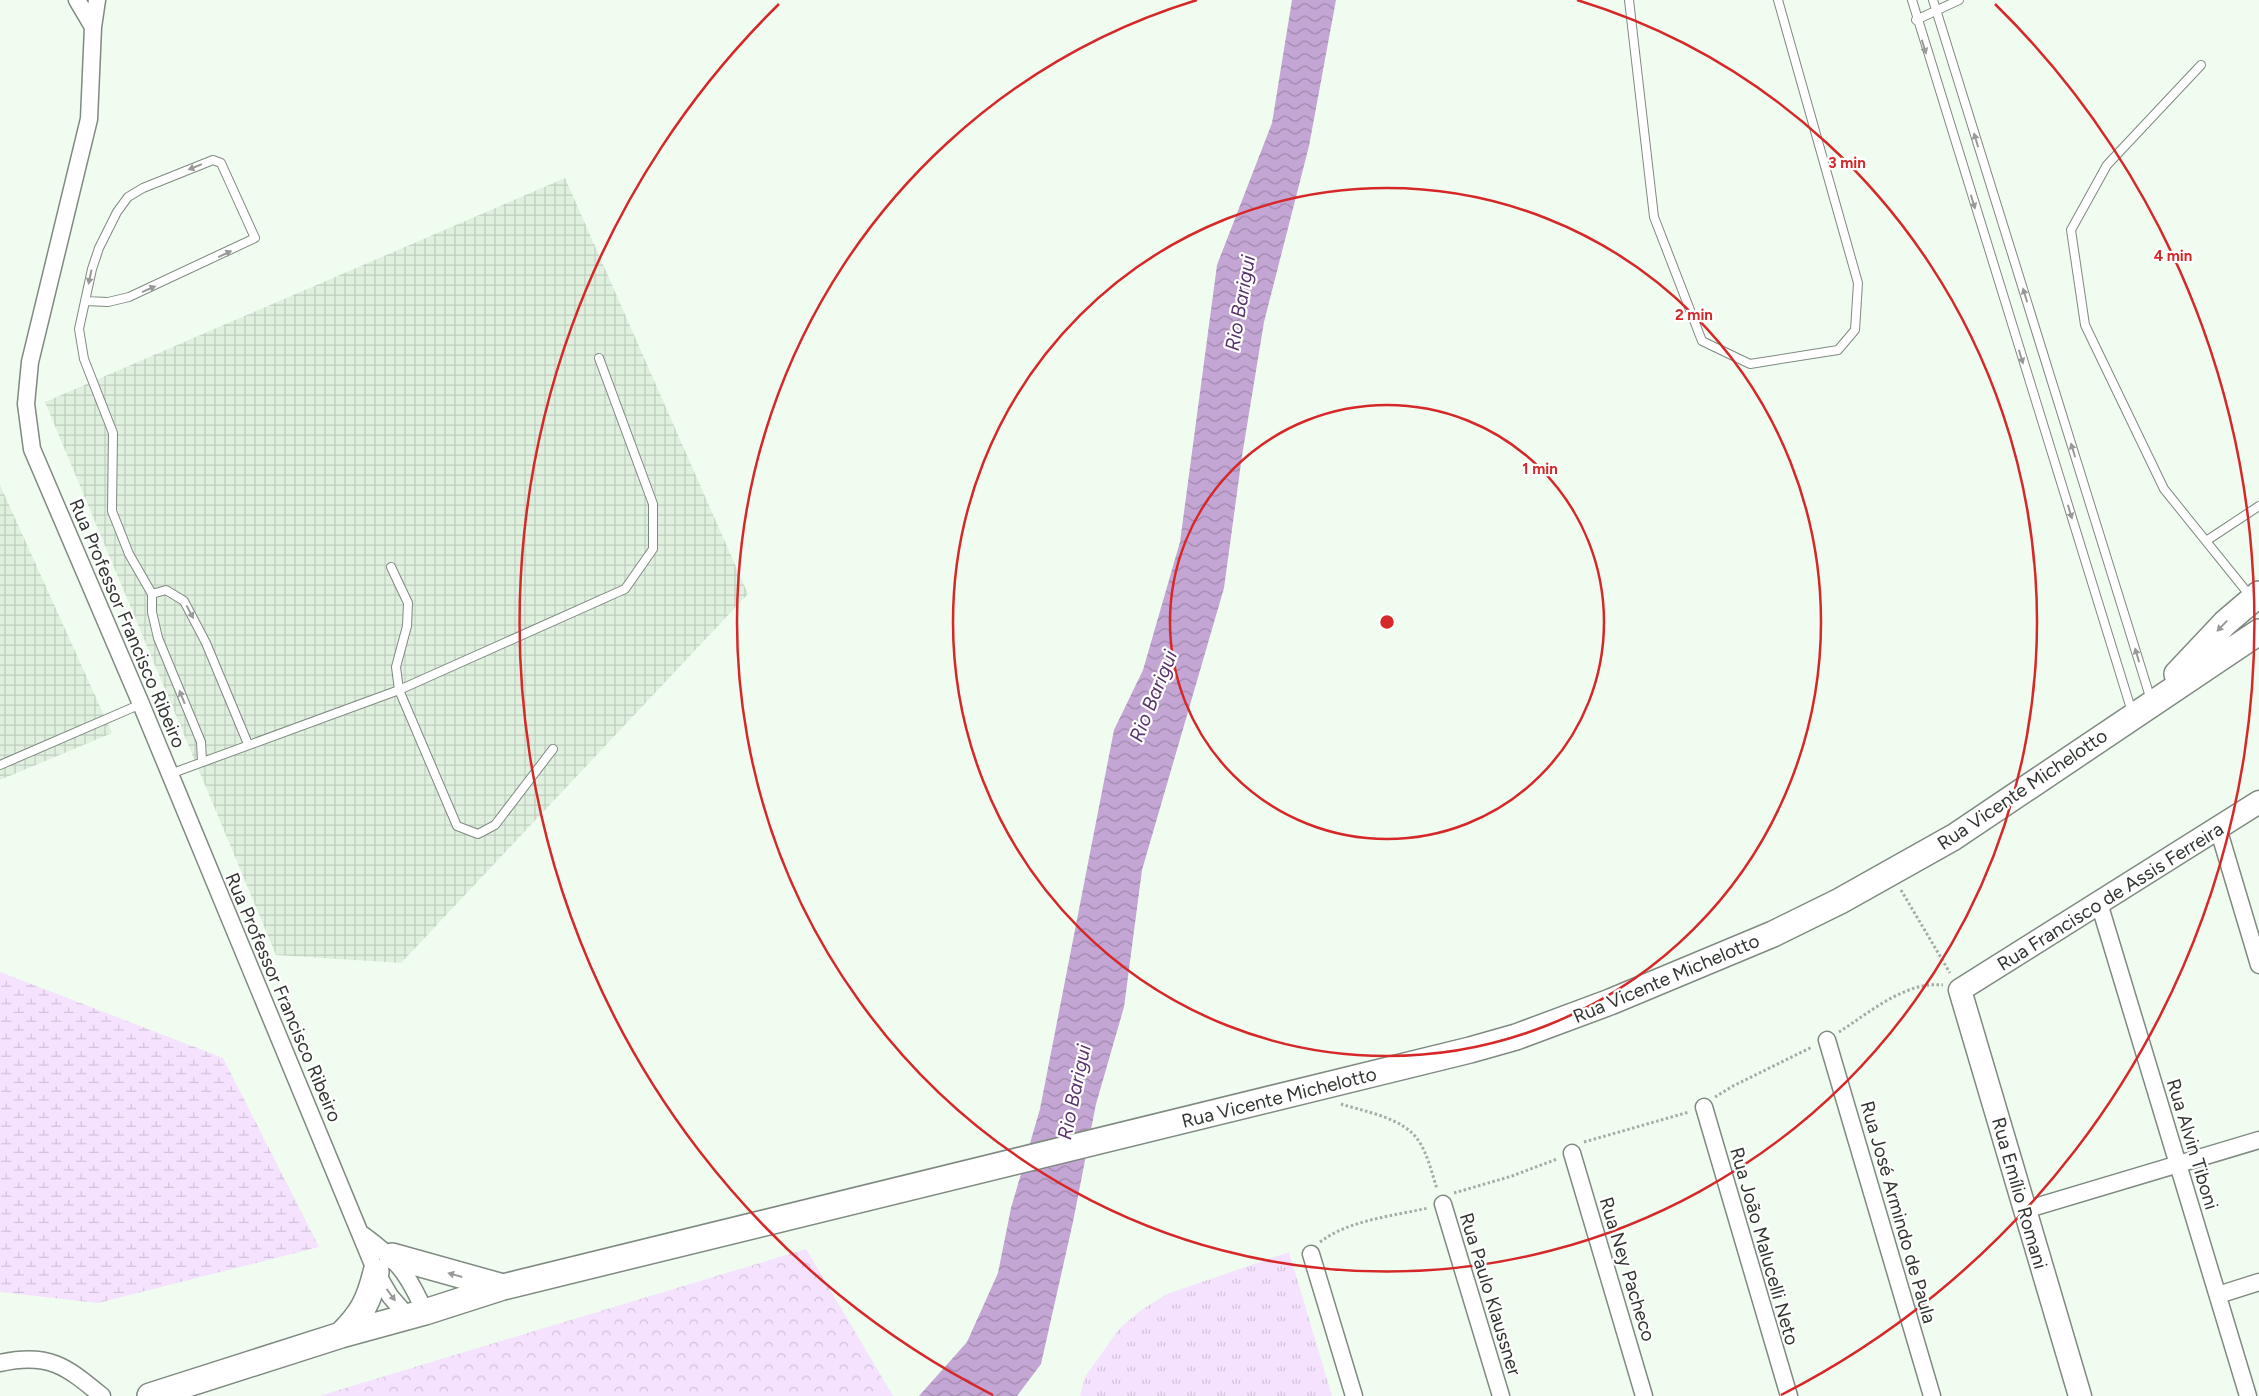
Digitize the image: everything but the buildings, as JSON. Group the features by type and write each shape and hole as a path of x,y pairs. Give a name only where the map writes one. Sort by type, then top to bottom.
{"main road":[{"name":"Rua Vicente Michelotto","path":"2142,709 2225,622 2256,596"},
{"name":"Rua Vicente Michelotto","path":"150,1396 341,1335 417,1314 502,1287 1470,1050 1524,1034 1610,1002 1773,934 1892,874 2017,796 2142,709 2259,632"},
{"path":"341,1335 362,1310 384,1264 502,1287"}],"street":[{"path":"76,0 94,27"},
{"name":"Rua Professor Francisco Ribeiro","path":"97,0 90,119 30,362 26,404 32,449 363,1235 384,1264 412,1282 417,1314"},
{"name":"Rua Francisco de Assis Ferreira","path":"1960,990 2259,802"},
{"path":"2218,828 2259,965"},
{"name":"Rua Alvin Tiboni","path":"2100,903 2248,1396"},
{"name":"Rua Emílio Romani","path":"1960,990 2080,1396"},
{"name":"Rua José Armindo de Paula","path":"1827,1040 1932,1396"},
{"name":"Rua João Malucelli Neto","path":"1704,1107 1789,1396"},
{"path":"2025,1210 2259,1140"},
{"name":"Rua Ney Pacheco","path":"1572,1154 1644,1396"},
{"name":"Rua Paulo Klaussner","path":"1443,1204 1501,1396"},
{"path":"1311,1254 1354,1396"},
{"name":"Rua Professor Francisco Ribeiro","path":"384,1264 390,1296 417,1314"},
{"path":"2218,1295 2259,1282"},
{"path":"0,1363 23,1358 56,1363 78,1376 102,1396"}],"lane":[{"path":"1629,0 1654,218 1702,341 1750,364 1838,350 1854,330 1858,282 1778,0"},
{"path":"1912,0 1916,20 2142,709"},
{"path":"1933,0 2142,709"},
{"path":"1916,20 1959,0"},
{"path":"2201,65 2107,165 2071,230 2085,324 2164,489 2206,541 2256,596"},
{"path":"85,301 108,302 129,298 255,238 221,163 213,160 143,188 128,197 117,212 99,248 85,301 79,329 84,359 113,433 112,511 129,554 152,594 152,612 158,638 200,742 202,761"},
{"path":"170,774 398,690 625,589 653,549 653,504 599,358"},
{"path":"2206,541 2259,506"},
{"path":"391,567 408,603 407,626 396,667 398,690 457,826 478,834 495,825 553,749"},
{"path":"152,594 166,590 184,601 206,643 248,744"},
{"path":"0,765 141,704"}],"path":[{"path":"1892,874 1960,990"},
{"path":"1311,1254 1316,1244 1327,1236 1382,1218 1443,1204 1449,1196 1458,1191 1512,1176 1572,1154 1579,1145 1588,1140 1704,1107 1733,1086 1827,1040 1895,996 1920,987 1936,984 1960,990"},
{"path":"1339,1103 1401,1126 1412,1132 1426,1158 1443,1204"}],"shaded area":[{"path":"565,178 748,594 401,963 276,955 45,402"},
{"path":"0,485 112,733 0,780"}],"green space":[{"path":"0,972 223,1058 319,1247 98,1303 0,1292"},
{"path":"806,1249 893,1396 319,1396"},
{"path":"1289,1252 1332,1396 1080,1396 1085,1377 1119,1329 1140,1311 1167,1294"}],"water":[{"name":"Rio Barigui","path":"1292,0 1336,0 1309,146 1264,322 1242,456 1224,588 1142,870 1124,1007 1096,1104 1073,1222 1041,1364 1017,1396 919,1396 967,1342 998,1273 1011,1208 1040,1109 1114,730 1143,670 1180,542 1217,265 1272,123"}]}
